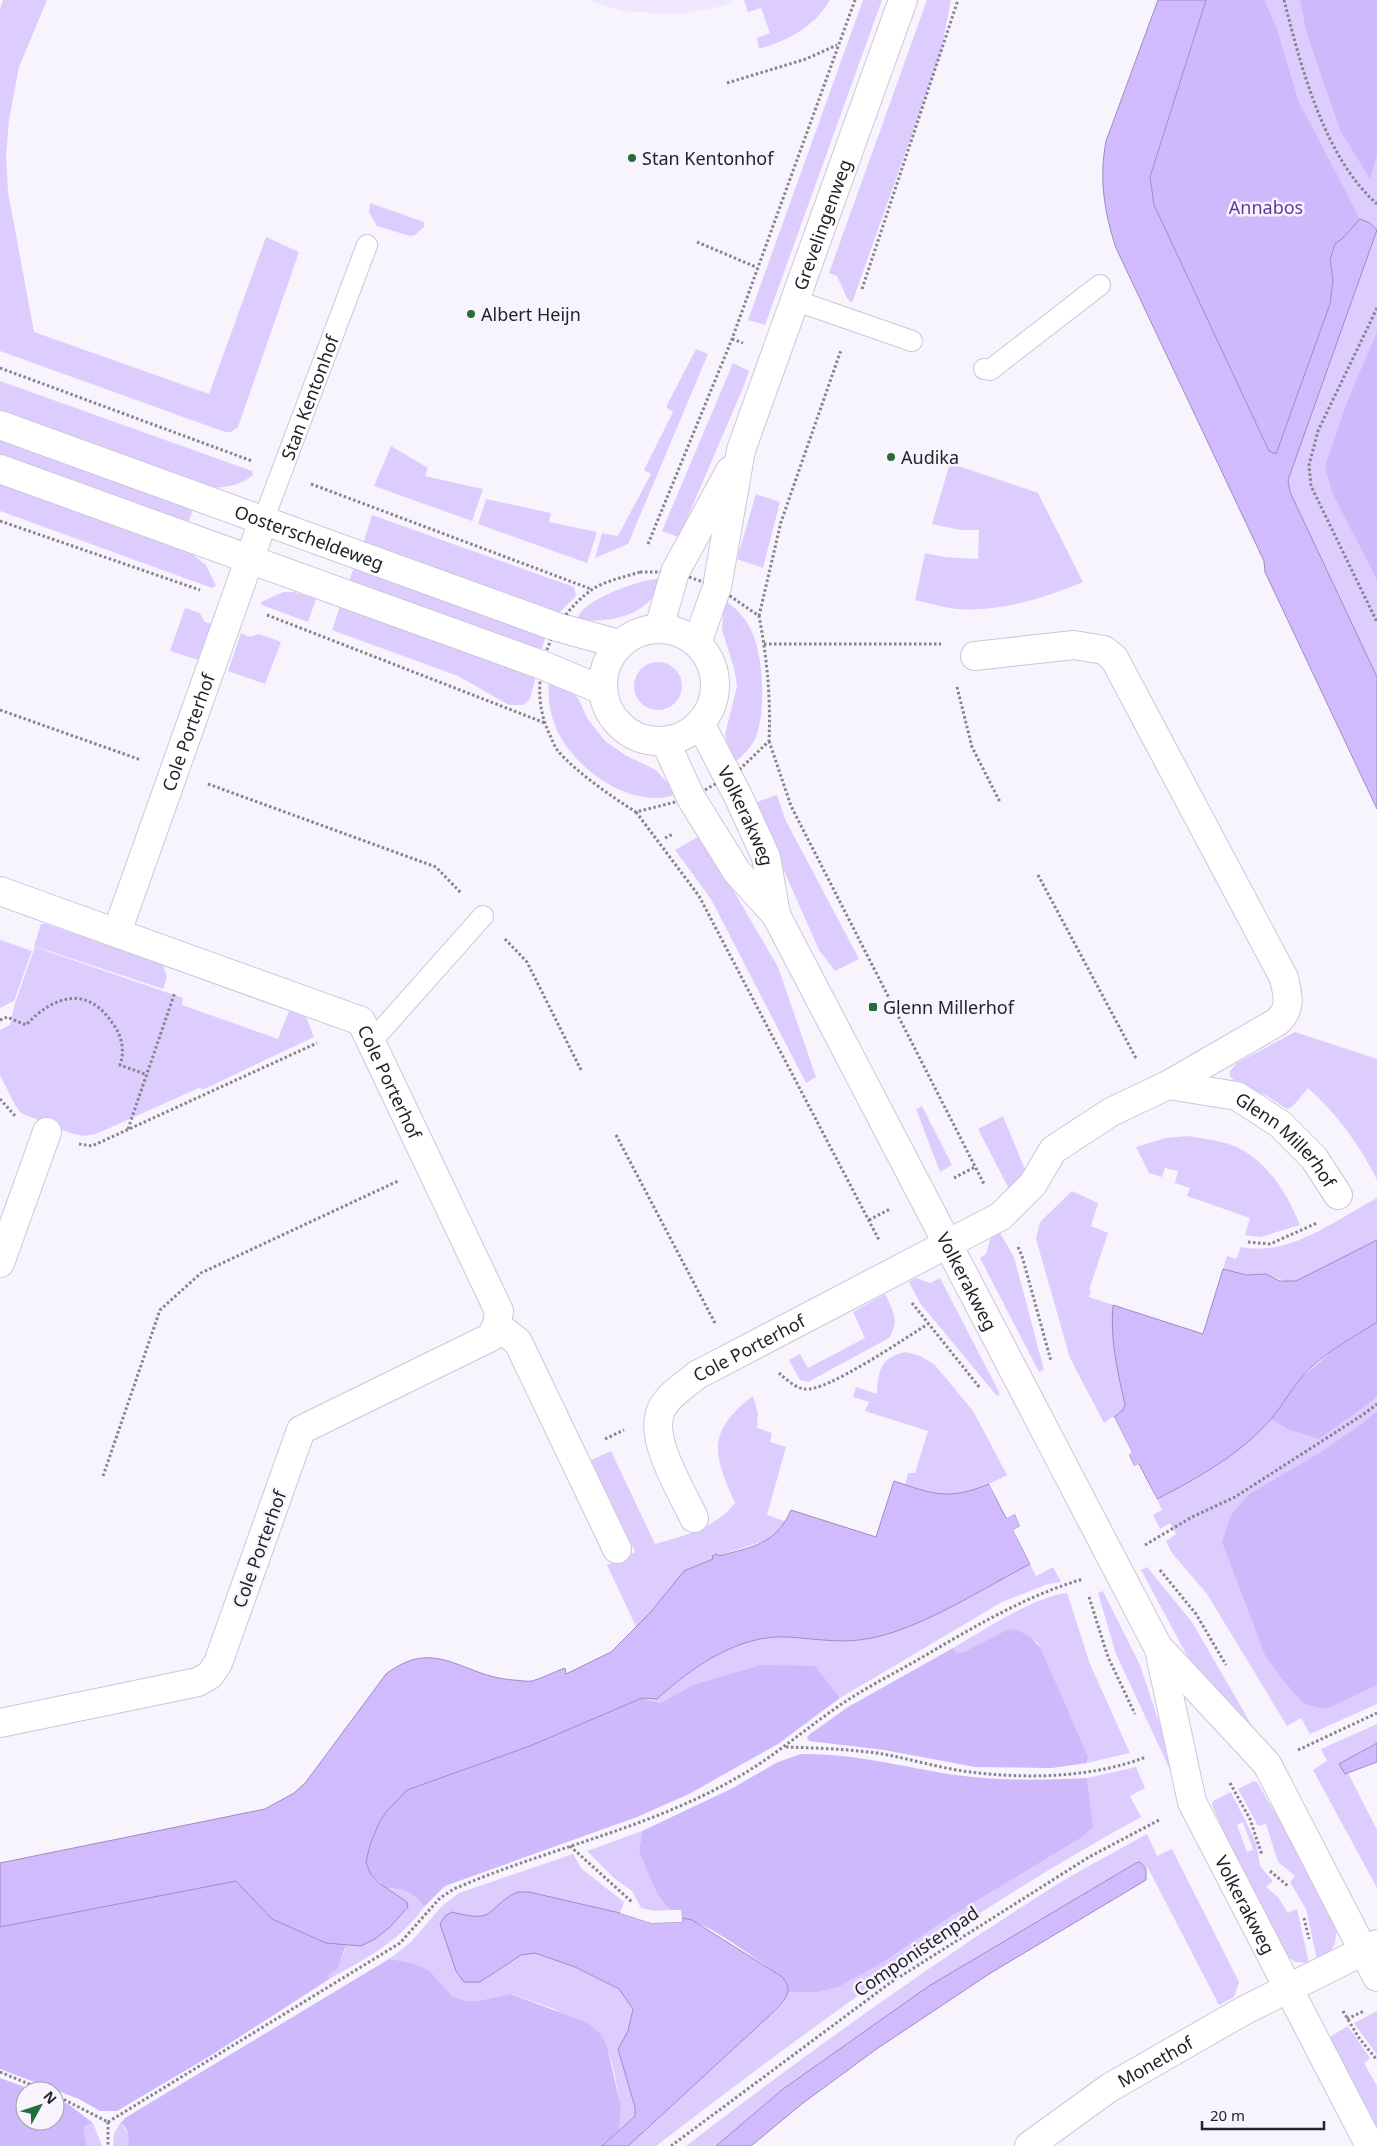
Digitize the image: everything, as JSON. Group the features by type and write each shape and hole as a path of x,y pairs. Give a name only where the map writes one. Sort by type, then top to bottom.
{"street":[{"name":"Grevelingenweg","path":"660,628 675,572 741,450 903,0"},
{"name":"Oosterscheldeweg","path":"0,425 556,627 619,644"},
{"name":"Grevelingenweg","path":"697,643 717,587 741,450"},
{"path":"0,469 542,665 602,690"},
{"name":"Cole Porterhof","path":"117,932 236,602 263,521"},
{"path":"660,628 680,632 697,643 710,661 715,683 712,704 700,723 684,736 664,741 635,737 612,718 602,690 605,665 619,644 638,632 660,628"},
{"path":"949,1244 1001,1216 1033,1184 1053,1150 1111,1112 1161,1088 1277,1022 1285,1015 1289,1001 1284,978 1114,658 1104,650 1074,645 975,656"},
{"name":"Volkerakweg","path":"700,723 732,784 766,857 776,914"},
{"name":"Volkerakweg","path":"664,741 692,798 737,872 776,914 1160,1649 1267,1764 1370,1948 1377,1977"},
{"name":"Cole Porterhof","path":"0,891 188,959 366,1032 499,1311 497,1325 492,1337 302,1430 218,1663 210,1675 198,1682 0,1723"},
{"name":"Glenn Millerhof","path":"1161,1088 1237,1096 1280,1124 1314,1158 1338,1195"},
{"path":"0,1264 47,1132"},
{"name":"Cole Porterhof","path":"660,1411 673,1395 698,1374 949,1244"},
{"path":"497,1325 518,1342 617,1549"},
{"path":"660,1411 658,1424 660,1441 694,1518"},
{"name":"Volkerakweg","path":"1160,1649 1192,1802 1370,2146"},
{"name":"Monethof","path":"1029,2146 1109,2088 1245,2010 1370,1948"}],"lane":[{"name":"Stan Kentonhof","path":"263,521 367,245"},
{"path":"984,368 990,370 1100,285"},
{"path":"794,300 912,342"},
{"path":"366,1032 482,916"}],"path":[{"path":"646,547 732,339 756,268 855,0"},
{"path":"1284,0 1310,93 1337,152 1364,192 1377,204"},
{"path":"728,83 806,59 837,46"},
{"path":"697,242 756,268"},
{"path":"1377,308 1318,431 1309,465 1311,486 1377,622"},
{"path":"0,520 236,602 545,724"},
{"path":"640,572 642,564"},
{"path":"764,644 948,644"},
{"path":"541,676 540,694 545,724 557,750 610,796 636,812 699,896 914,1307 984,1393"},
{"path":"957,680 959,698 972,746 1000,802"},
{"path":"0,710 436,867 527,962 581,1070"},
{"path":"769,741 791,806 1022,1256 1052,1365"},
{"path":"636,812 681,802"},
{"path":"1038,875 1161,1088"},
{"path":"128,1129 188,959"},
{"path":"0,1020 7,1017 26,1025 35,1015 55,1002 64,999 86,999 105,1012 119,1032 122,1052 120,1065 146,1074"},
{"path":"47,1132 74,1143 92,1146 128,1129 366,1032"},
{"path":"616,1135 733,1356"},
{"path":"103,1476 160,1310 172,1298 201,1273 430,1167"},
{"path":"760,1342 774,1369 790,1382 805,1390 821,1386 869,1361 928,1324"},
{"path":"108,2122 400,1943 440,1898 454,1889 570,1846 641,1824 731,1782 785,1747 834,1709 1004,1609 1053,1588 1084,1579 1109,1552 1146,1545 1192,1517 1235,1497 1377,1404"},
{"path":"572,1455 660,1411"},
{"path":"1142,1538 1149,1551"},
{"path":"1155,1563 1196,1614 1231,1674"},
{"path":"1080,1572 1084,1579 1108,1657 1137,1719"},
{"name":"Componistenpad","path":"671,2146 890,1983 1089,1857 1230,1782 1377,1713"},
{"path":"785,1747 830,1748 878,1753 969,1772 1024,1775 1078,1772 1133,1762 1153,1754"},
{"path":"1230,1782 1250,1819 1259,1842 1263,1863"},
{"path":"570,1846 632,1902"},
{"path":"1267,1868 1292,1891"},
{"path":"1303,1913 1312,1960 1359,2038 1377,2060"},
{"path":"0,2072 22,2081"},
{"path":"65,2100 108,2122"},
{"path":"108,2122 108,2146"}],"shaded area":[{"path":"588,0 732,0 724,6 676,14 622,11"},
{"path":"1158,0 1206,0 1150,177 1154,205 1269,451 1276,454 1330,304 1333,280 1330,260 1335,244 1360,219 1370,223 1377,230 1288,480 1290,492 1377,677 1377,809 1265,572 1264,561 1116,248 1112,235 1103,182 1106,141"},
{"path":"1377,1240 1377,1322 1337,1347 1309,1369 1272,1418 1247,1443 1203,1474 1157,1499 1139,1464 1134,1466 1129,1454 1132,1452 1114,1417 1123,1410 1125,1404 1113,1342 1113,1305 1203,1334 1223,1269 1246,1275 1266,1274 1280,1281 1296,1281"},
{"path":"894,1481 941,1494 962,1493 989,1484 1006,1518 1015,1514 1020,1526 1013,1530 1030,1564 973,1596 892,1633 851,1641 770,1637 734,1647 685,1675 657,1699 642,1698 530,1746 407,1790 386,1812 379,1823 370,1845 366,1862 370,1873 379,1883 407,1902 408,1907 390,1927 375,1939 361,1946 326,1943 272,1919 236,1881 0,1927 0,1863 265,1809 294,1793 306,1782 386,1674 404,1663 420,1658 434,1658 449,1661 495,1677 525,1681 536,1680 565,1668 566,1674 611,1652 650,1613 684,1571 713,1559 712,1556 717,1554 719,1556 752,1547 770,1538 785,1522 791,1510 876,1537"},
{"path":"1377,1743 1377,1762 1345,1774 1339,1764"},
{"path":"1140,1862 1146,1869 1146,1880 989,1974 878,2048 803,2103 751,2146 716,2146 783,2089 929,1986"},
{"path":"517,1892 529,1892 620,1913 651,1923 682,1922 682,1918 692,1920 781,1976 786,1982 788,1993 782,2003 768,2017 628,2146 602,2146 635,2116 635,2107 618,2049 628,2031 633,2009 619,1989 575,1967 535,1953 521,1955 480,1982 464,1982 456,1971 440,1924 445,1916 452,1912 477,1916 489,1913"}],"green space":[{"path":"3,0 47,0 19,67 9,120 6,155 8,192 34,332 209,394 266,237 299,252 238,427 231,432 225,432 0,351 0,9"},
{"path":"744,0 830,0 816,18 799,32 759,49 757,38 770,33 761,8 748,12"},
{"path":"863,0 882,0 765,325 748,320"},
{"path":"927,0 951,0 941,52 852,303 847,298 837,276 829,273"},
{"name":"Annabos","path":"1206,0 1377,0 1377,704 1273,481"},
{"path":"1206,0 1264,0 1276,26 1298,100 1360,219 1335,244 1330,260 1333,280 1330,304 1277,455 1269,451 1154,205 1150,178"},
{"path":"1300,0 1377,0 1377,155 1370,179 1340,130 1307,34"},
{"path":"370,203 424,222 424,227 415,235 410,236 377,226 369,212"},
{"path":"1377,332 1377,580 1332,492 1325,466 1349,397"},
{"path":"696,349 708,354 628,544 595,558 602,533 618,536 651,474 644,470 673,412 666,407"},
{"path":"733,363 749,371 743,388 679,537 662,531"},
{"path":"0,381 252,471 253,475 234,485 213,488 0,413"},
{"path":"0,440 193,509 187,526 0,459"},
{"path":"391,446 428,468 425,476 483,489 472,521 374,486"},
{"path":"950,463 1038,493 1083,582 1022,603 990,608 942,607 915,600 925,553 944,557 978,559 979,530 961,530 932,524"},
{"path":"0,484 192,554 206,565 216,586 212,588 0,511"},
{"path":"756,494 780,502 763,568 737,559"},
{"path":"486,499 551,513 549,522 597,532 587,563 478,524"},
{"path":"372,515 574,587 576,596 558,614 363,544"},
{"path":"354,567 546,636 540,653 348,584"},
{"path":"656,579 663,580 657,592 649,602 628,615 603,620 577,620 588,605 599,599 636,583"},
{"path":"283,592 294,592 316,599 308,622 262,605 261,602"},
{"path":"724,600 739,612 755,639 762,684 761,716 758,730 750,747 733,764 725,735 737,686 734,668 722,630"},
{"path":"340,606 536,675 530,699 523,705 509,705 458,676 332,630"},
{"path":"185,608 200,613 205,622 212,624 198,660 170,651"},
{"path":"241,633 250,637 259,634 281,642 265,684 228,671"},
{"path":"653,662 663,662 675,669 682,681 682,691 675,703 663,710 653,710 645,706 638,699 634,691 634,681 638,673 645,666"},
{"path":"549,679 572,691 579,700 587,718 605,741 625,755 656,770 677,794 661,798 627,793 611,786 582,764 561,738 555,725 549,702"},
{"path":"777,795 785,819 859,959 835,971 819,950 754,803"},
{"path":"701,835 778,967 816,1077 806,1083 711,899 675,850"},
{"path":"41,924 46,924 163,965 167,978 163,989 34,946"},
{"path":"0,940 32,951 14,1001 0,1008"},
{"path":"35,947 183,998 182,1005 278,1039 289,1011 306,1017 314,1037 204,1089 199,1088 96,1134 83,1136 70,1133 21,1113 0,1075 0,1030 10,1025 15,1003"},
{"path":"1295,1032 1377,1059 1377,1180 1363,1154 1347,1131 1308,1088 1293,1106 1287,1109 1267,1096 1237,1084 1230,1076 1230,1071 1237,1063"},
{"path":"922,1106 952,1165 940,1172 916,1109"},
{"path":"1003,1116 1026,1172 1009,1189 978,1129"},
{"path":"1188,1136 1226,1143 1252,1156 1280,1187 1300,1225 1260,1237 1245,1235 1250,1218 1187,1196 1190,1188 1175,1183 1178,1171 1165,1168 1162,1177 1149,1173 1136,1147 1165,1138"},
{"path":"1072,1191 1098,1203 1091,1226 1108,1233 1089,1290 1091,1291 1089,1297 1113,1305 1113,1343 1125,1404 1123,1410 1104,1423 1070,1358 1036,1239 1040,1222"},
{"path":"1377,1198 1377,1240 1302,1280 1288,1282 1266,1274 1246,1275 1223,1269 1227,1256 1236,1259 1241,1247 1259,1249 1277,1247 1294,1242 1328,1226"},
{"path":"1000,1233 1014,1257 1044,1370 1039,1372 980,1258 986,1254 991,1237"},
{"path":"916,1278 930,1283 940,1278 1000,1394 997,1396 920,1303 909,1282"},
{"path":"885,1294 893,1311 895,1321 889,1338 808,1382 800,1380 789,1360 800,1354 808,1368 865,1338 853,1312"},
{"path":"1377,1322 1377,1704 1310,1734 1301,1718 1287,1726 1207,1594 1172,1553 1166,1541 1176,1534 1170,1523 1160,1529 1153,1515 1162,1510 1157,1499 1197,1478 1226,1458 1271,1419 1302,1377"},
{"path":"1377,1322 1377,1396 1372,1401 1319,1439 1288,1429 1271,1419 1302,1377 1333,1350"},
{"path":"906,1352 920,1356 934,1364 973,1411 1007,1475 980,1488 957,1494 934,1493 905,1485 908,1473 915,1473 928,1431 865,1411 869,1402 853,1397 856,1387 877,1394 878,1378 882,1366 891,1357"},
{"path":"753,1396 758,1413 757,1428 772,1433 770,1442 786,1447 767,1515 787,1522 770,1539 718,1556 717,1554 713,1559 684,1571 637,1629 607,1565 635,1552 591,1460 611,1451 655,1544 699,1530 719,1518 735,1503 722,1471 718,1445 727,1421"},
{"path":"1377,1411 1377,1685 1326,1709 1304,1704 1282,1679 1265,1655 1222,1542 1231,1515 1248,1495 1324,1450"},
{"path":"1030,1564 1036,1576 1053,1567 1061,1582 1048,1584 1002,1602 840,1698 815,1667 661,1703 644,1697 657,1699 685,1675 717,1655 752,1641 770,1637 788,1637 851,1641 892,1633 973,1596"},
{"path":"1147,1567 1192,1622 1255,1731 1203,1678 1190,1661 1141,1570"},
{"path":"1103,1591 1140,1665 1176,1773 1173,1776 1116,1654 1098,1593"},
{"path":"1067,1593 1090,1664 1130,1753 1087,1763 1088,1760 1038,1643 1026,1635 1006,1632 969,1649 957,1653 954,1651 953,1648 1024,1608 1039,1601"},
{"path":"1016,1629 1032,1638 1041,1649 1088,1757 1087,1763 1052,1768 975,1767 884,1750 809,1741 807,1737 810,1734 848,1707 953,1648 957,1653 963,1652 1007,1630"},
{"path":"761,1665 815,1666 840,1698 778,1744 689,1794 637,1817 445,1886 424,1907 417,1898 408,1892 386,1888 370,1873 366,1862 370,1845 379,1823 386,1812 407,1790 530,1746 642,1698 661,1703 693,1685"},
{"path":"1377,1724 1377,1743 1369,1746 1345,1774 1348,1773 1377,1830 1377,1888 1313,1770 1327,1761 1321,1749"},
{"path":"801,1754 843,1756 979,1778 1025,1780 1087,1778 1093,1827 1081,1838 950,1917 882,1963 838,1987 817,1992 788,1992 788,1986 781,1976 706,1927 682,1918 681,1910 670,1910 658,1895 639,1852 642,1831 731,1789 778,1762"},
{"path":"1136,1767 1145,1788 1130,1796 1141,1817 1014,1891 892,1972 832,2014 656,2146 628,2146 768,2017 785,2000 788,1992 817,1992 882,1963 950,1917 1081,1838 1091,1812 1087,1778"},
{"path":"1254,1781 1257,1782 1296,1848 1337,1927 1335,1944 1331,1950 1317,1960 1306,1909 1290,1882 1295,1876 1278,1862 1266,1824 1258,1826 1238,1789"},
{"path":"1231,1792 1256,1842 1260,1866 1273,1881 1266,1887 1278,1897 1288,1913 1297,1909 1309,1963 1295,1962 1282,1952 1234,1855 1212,1805 1213,1801","holes":["1243,1822 1253,1850 1247,1852 1237,1825"]},
{"path":"642,1831 639,1852 659,1895 670,1910 655,1911 641,1908 632,1891 614,1878 587,1851"},
{"path":"1147,1834 1157,1856 1172,1849 1239,1982 1234,1997 1219,2005 1146,1867 850,2043 783,2089 716,2146 686,2146 818,2047 953,1952 1057,1884"},
{"path":"573,1854 582,1869 624,1902 620,1913 529,1892 510,1897 493,1913 486,1916 469,1917 452,1912 480,1982 521,1955 535,1953 575,1967 619,1989 633,2009 628,2031 618,2049 635,2107 635,2116 619,2130 616,2081 610,2057 601,2034 554,2009 512,1994 477,2001 465,2001 452,1996 429,1970 389,1959 411,1942 442,1906 459,1893"},
{"path":"236,1881 272,1919 326,1943 346,1944 338,1968 327,1977 331,1978 210,2056 117,2111 100,2111 65,2094 65,2081 32,2081 0,2069 0,1927"},
{"path":"386,1888 408,1892 417,1898 424,1907 405,1929 382,1948 331,1978 326,1977 339,1962 346,1944 361,1946 407,1902"},
{"path":"389,1959 411,1963 429,1970 452,1996 465,2001 477,2001 511,1994 588,2023 601,2034 607,2046 621,2108 619,2130 602,2146 128,2146 127,2131 122,2124 119,2125 125,2118"},
{"path":"1377,2011 1377,2055 1354,2023"},
{"path":"1348,2026 1370,2058 1364,2063 1377,2086 1377,2135 1328,2038"},
{"path":"0,2078 15,2083 15,2131 65,2131 65,2103 93,2123 85,2126 84,2133 87,2146 0,2146"},
{"path":"93,2123 102,2146 87,2146 84,2133 85,2126"},
{"path":"122,2124 129,2136 128,2146 113,2146 114,2134 119,2125"}],"pier":[{"path":"1114,1417 1132,1452 1129,1455 1134,1466 1138,1464 1158,1501 1155,1501 1137,1468 1132,1468 1126,1455 1129,1451 1112,1418"},
{"path":"991,1483 1008,1515 1014,1511 1017,1513 1023,1526 1016,1531 1033,1564 1032,1567 1013,1530 1020,1526 1015,1514 1007,1518 989,1484"},
{"path":"621,1910 651,1921 679,1920 682,1916 682,1922 651,1923 620,1913"}],"place":[{"name":"Stan Kentonhof","path":"632,158"},
{"name":"Albert Heijn","path":"471,314"},
{"name":"Audika","path":"891,457"},
{"name":"Glenn Millerhof","path":"873,1007"}]}
